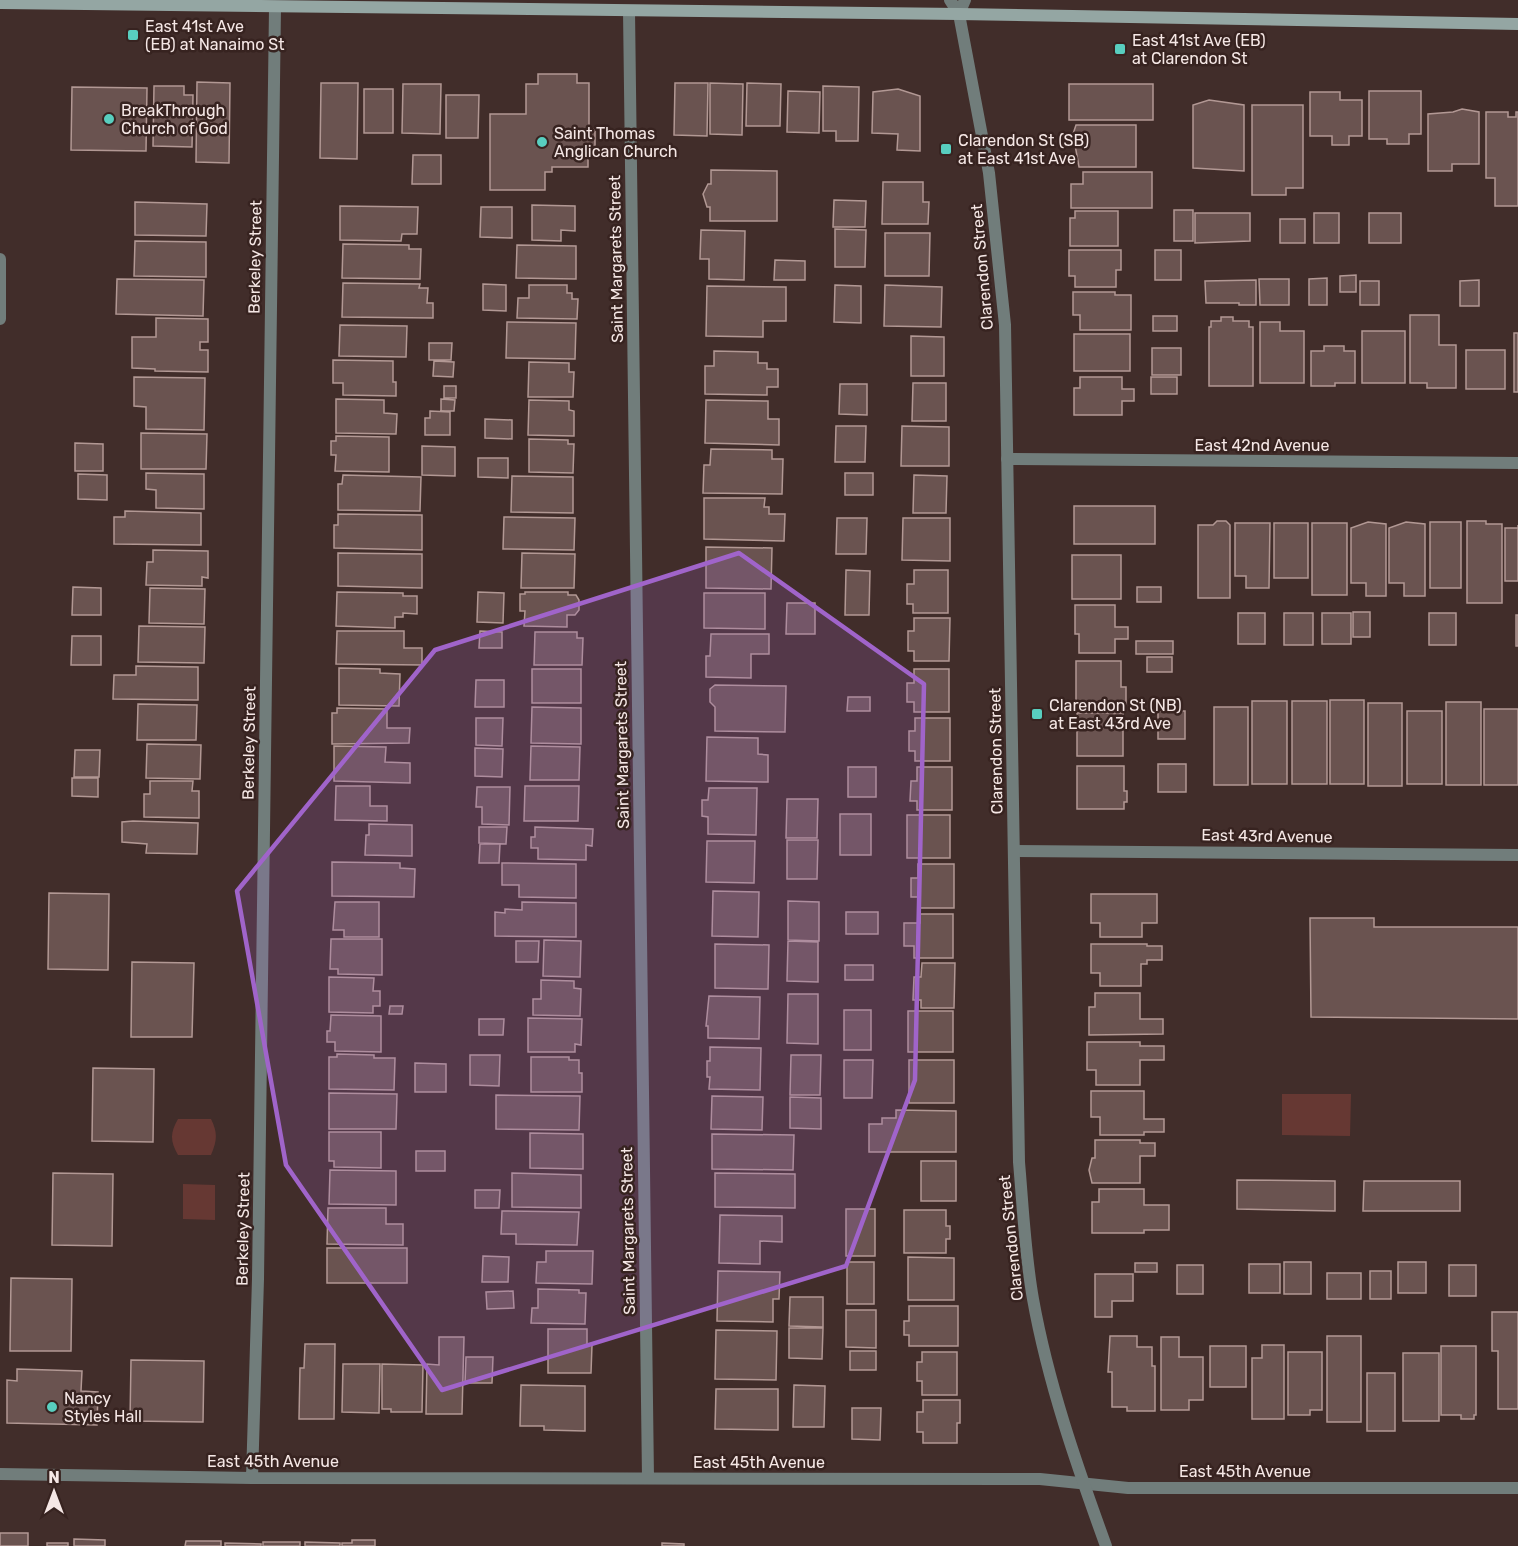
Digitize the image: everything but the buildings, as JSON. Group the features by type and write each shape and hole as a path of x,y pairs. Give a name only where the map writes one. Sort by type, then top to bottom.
{"main road":[{"path":"0,3 275,8 959,14 1518,24"}],"street":[{"name":"Clarendon Street","path":"950,0 959,14 989,173 1005,325 1019,1162 1026,1250 1043,1347 1083,1484 1106,1546"},
{"path":"959,14 965,0"},
{"name":"Berkeley Street","path":"252,1478 259,1255 275,8"},
{"name":"Saint Margarets Street","path":"629,11 648,1478"},
{"path":"0,259 0,319"},
{"name":"East 42nd Avenue","path":"1007,459 1518,463"},
{"name":"East 43rd Avenue","path":"1015,851 1518,855"},
{"name":"East 45th Avenue","path":"0,1474 252,1478 1040,1479 1128,1488 1518,1488"}],"highlighted area":[{"path":"739,553 924,684 915,1080 846,1266 442,1390 286,1165 237,891 435,650"}],"shaded area":[{"path":"1282,1094 1351,1094 1350,1136 1282,1135"},
{"path":"178,1119 211,1119 216,1137 211,1155 178,1155 172,1137"},
{"path":"183,1184 215,1185 215,1220 183,1219"}],"place":[{"name":"East 41st Ave (EB) at Nanaimo St","path":"133,35"},
{"name":"East 41st Ave (EB) at Clarendon St","path":"1120,49"},
{"name":"BreakThrough Church of God","path":"109,119"},
{"name":"Saint Thomas Anglican Church","path":"542,142"},
{"name":"Clarendon St (SB) at East 41st Ave","path":"946,149"},
{"name":"Clarendon St (NB) at East 43rd Ave","path":"1037,714"},
{"name":"Nancy Styles Hall","path":"52,1407"}]}
